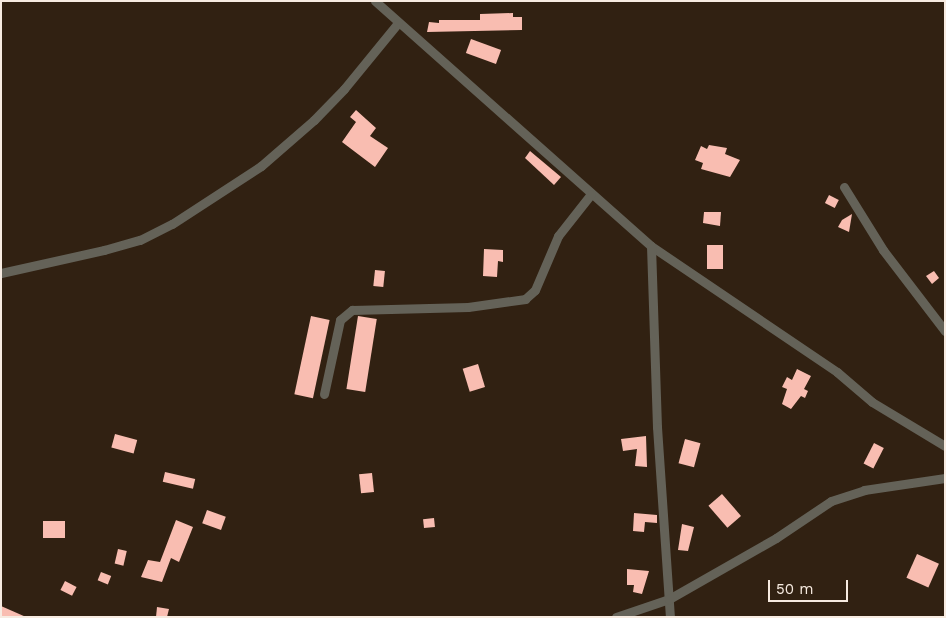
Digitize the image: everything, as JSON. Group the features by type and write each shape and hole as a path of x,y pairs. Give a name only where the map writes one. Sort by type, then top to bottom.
{"street":[{"path":"375,1 651,246 837,372 872,402 945,446"},
{"path":"1,273 140,240 172,224 261,166 314,120 370,60 398,23"},
{"path":"844,187 883,250 945,331"},
{"path":"324,394 340,320 352,310 468,307 525,299 535,290 558,236 591,194"},
{"path":"651,246 657,427 670,617"},
{"path":"616,617 669,598 776,538 831,501 864,490 945,478"}],"building":[{"path":"513,13 513,17 522,17 522,30 427,32 429,22 439,23 439,20 480,20 480,14"},
{"path":"471,39 501,50 496,64 466,53"},
{"path":"356,110 376,128 370,136 388,148 375,167 342,142 356,122 350,117"},
{"path":"709,145 727,148 725,154 740,160 730,177 701,169 703,163 695,160 701,146 707,149"},
{"path":"530,151 561,177 554,185 525,158"},
{"path":"829,195 839,200 835,208 825,203"},
{"path":"704,212 721,212 720,226 703,223"},
{"path":"852,214 849,232 838,227 842,220"},
{"path":"707,245 723,245 723,269 707,269"},
{"path":"484,249 503,250 503,262 498,261 497,277 483,276"},
{"path":"375,270 385,271 383,287 373,286"},
{"path":"934,271 939,278 932,284 926,276"},
{"path":"311,316 330,320 313,398 294,394"},
{"path":"358,316 377,319 365,392 346,389"},
{"path":"478,364 485,387 470,392 463,369"},
{"path":"797,369 811,376 804,389 808,391 805,398 801,396 791,409 782,404 787,389 782,387 787,377 792,380"},
{"path":"115,434 137,440 134,453 111,448"},
{"path":"646,436 647,467 635,466 637,449 623,451 621,439"},
{"path":"685,439 700,443 694,467 679,463"},
{"path":"874,443 884,448 873,468 864,463"},
{"path":"165,472 195,479 193,489 163,482"},
{"path":"372,473 374,492 361,493 359,474"},
{"path":"722,494 741,516 727,528 708,506"},
{"path":"207,510 226,517 221,530 202,523"},
{"path":"634,513 657,515 657,523 645,522 644,532 633,531"},
{"path":"434,518 435,527 424,528 423,519"},
{"path":"176,520 193,527 179,562 171,558 162,582 141,577 148,560 160,562"},
{"path":"43,521 65,521 65,538 43,538"},
{"path":"682,524 694,527 688,551 678,550"},
{"path":"118,549 127,551 123,566 115,564"},
{"path":"917,554 939,564 928,588 906,578"},
{"path":"627,569 649,571 642,594 633,592 634,585 627,585"},
{"path":"101,572 111,576 108,584 98,580"},
{"path":"65,581 77,587 72,596 60,590"},
{"path":"1,606 26,617 1,617"},
{"path":"157,607 169,609 167,617 156,617"}]}
